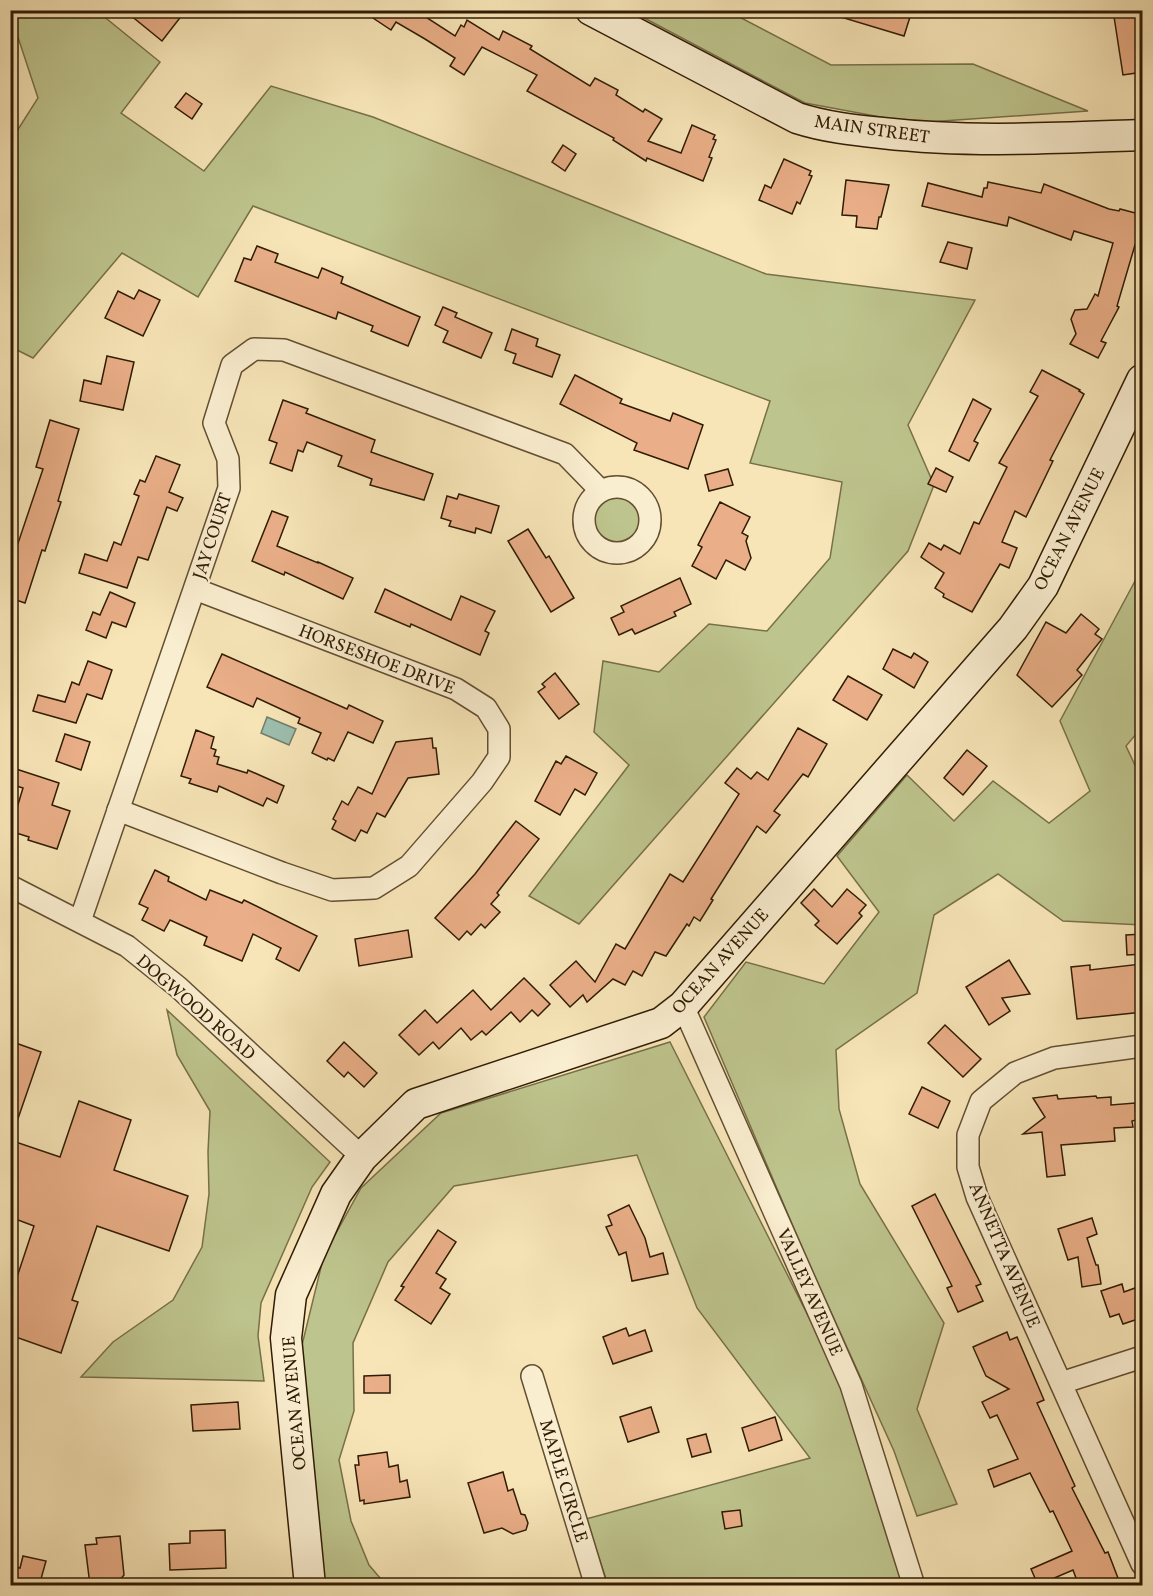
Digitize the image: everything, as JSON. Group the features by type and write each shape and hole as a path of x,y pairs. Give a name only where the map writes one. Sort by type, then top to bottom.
{"main road":[{"name":"MAIN STREET","path":"591,10 797,118 819,125 939,138 1005,140 1143,135"},
{"name":"OCEAN AVENUE","path":"310,1586 286,1338 291,1295 336,1194 362,1157 416,1104 661,1023 683,1006 1013,628 1043,586 1143,380"}],"street":[{"name":"JAY COURT","path":"80,921 229,488 228,459 214,423 232,365 255,349 284,350 565,454 601,491"},
{"name":"HORSESHOE DRIVE","path":"117,810 332,890 374,888 409,866 482,782 499,757 499,729 486,708 456,689 195,589"},
{"name":"DOGWOOD ROAD","path":"10,886 127,946 178,987 362,1157"},
{"name":"VALLEY AVENUE","path":"683,1006 851,1385 914,1586"},
{"name":"ANNETTA AVENUE","path":"1143,1046 1054,1058 1015,1073 981,1101 968,1135 968,1167 977,1197 1143,1564"},
{"path":"1061,1383 1143,1357"},
{"name":"MAPLE CIRCLE","path":"532,1376 596,1586"}],"green space":[{"path":"11,11 97,11 160,62 121,113 204,171 271,86 373,117 766,274 975,300 908,425 934,485 908,551 579,924 529,896 629,765 594,732 603,661 659,672 709,624 767,631 830,558 842,482 750,463 770,401 253,206 198,297 122,253 33,358 11,347 10,142 38,98"},
{"path":"631,11 728,11 831,65 973,64 1088,111 913,123 805,103"},
{"path":"609,493 621,493 631,497 639,505 643,521 639,537 631,545 621,549 609,549 599,545 591,537 587,527 587,515 591,505 599,497"},
{"path":"1142,568 1142,727 1126,746 1142,780 1142,925 1063,921 998,874 934,915 917,993 836,1050 839,1109 860,1184 944,1323 917,1409 957,1504 917,1516 894,1451 809,1264 704,1017 746,962 824,984 879,912 837,856 907,775 954,821 993,781 1049,823 1090,791 1060,721"},
{"path":"167,1010 330,1162 312,1187 261,1303 258,1336 264,1381 81,1377 113,1342 173,1300 202,1247 209,1194 210,1111 177,1055"},
{"path":"670,1042 846,1391 907,1585 608,1585 586,1519 810,1458 697,1308 637,1155 454,1186 388,1262 353,1343 354,1411 339,1460 351,1521 369,1565 386,1585 325,1586 305,1447 302,1345 324,1255 361,1188 441,1113"}],"shaded area":[{"path":"267,717 296,729 289,745 261,733"}],"building":[{"path":"124,10 186,10 162,41"},
{"path":"361,10 415,10 455,36 467,20 499,40 503,31 532,46 530,49 590,86 595,78 618,90 616,95 643,112 645,109 662,119 648,141 681,153 692,125 715,135 713,139 716,140 709,157 712,158 703,181 647,158 646,161 613,140 614,138 527,91 537,75 482,47 464,75 450,66 455,58 425,39 396,22 391,30"},
{"path":"834,10 888,10 910,17 904,36 834,15"},
{"path":"1113,10 1143,10 1143,72 1123,75"},
{"path":"186,93 202,104 192,119 175,107"},
{"path":"563,145 576,154 565,171 552,162"},
{"path":"784,159 811,171 809,175 812,176 800,204 797,202 792,214 759,200 765,185 771,188"},
{"path":"846,180 889,185 877,229 856,227 857,216 842,215"},
{"path":"988,182 1041,193 1044,184 1109,209 1119,211 1120,209 1143,215 1143,247 1135,245 1117,306 1119,307 1101,341 1106,343 1098,358 1070,344 1076,334 1071,319 1075,310 1087,309 1095,294 1098,296 1113,243 1074,231 1071,240 1009,217 1007,226 922,206 928,183 982,197"},
{"path":"948,242 972,248 967,269 940,262"},
{"path":"257,246 278,254 275,262 318,278 322,268 343,277 341,283 420,317 408,346 371,331 373,326 338,312 336,319 235,281 244,258 251,260"},
{"path":"139,290 160,300 143,336 105,318 118,291 134,299"},
{"path":"443,307 457,313 455,317 492,333 481,358 443,342 448,331 435,325"},
{"path":"512,329 538,339 536,346 560,355 552,377 513,363 516,354 505,350"},
{"path":"107,356 134,362 123,410 80,401 84,380 101,384"},
{"path":"1042,370 1084,394 1050,460 1053,461 1026,517 1015,511 1002,542 1017,548 1009,568 1000,564 972,612 943,597 944,594 935,588 944,573 921,557 929,543 941,550 944,545 960,554 974,522 979,524 1007,467 999,463 1038,396 1030,392"},
{"path":"575,375 622,399 620,403 670,421 673,413 703,425 688,469 634,450 637,443 560,404"},
{"path":"973,399 991,409 974,441 978,443 969,461 949,451"},
{"path":"283,400 308,409 306,413 375,440 371,452 433,474 424,500 370,485 372,479 338,466 342,456 307,442 303,452 298,450 292,471 270,463 277,443 269,440"},
{"path":"50,420 79,429 58,501 61,502 25,603 10,598 10,567 43,469 36,467"},
{"path":"156,456 180,465 169,492 183,498 177,511 167,507 148,560 138,557 127,588 79,573 85,554 107,561 114,542 121,545 139,496 134,494 140,480 145,482"},
{"path":"936,468 953,477 946,492 928,484"},
{"path":"728,469 733,485 709,491 705,475"},
{"path":"459,494 499,506 491,533 476,528 475,533 449,526 451,521 441,518 447,496 457,499"},
{"path":"720,502 750,517 742,533 748,536 746,541 751,558 745,570 726,560 716,579 692,566 702,547 698,545"},
{"path":"272,511 288,517 277,546 353,578 343,599 285,572 284,575 252,561"},
{"path":"528,529 546,558 549,556 574,598 551,612 508,541"},
{"path":"680,578 691,604 674,612 676,616 635,634 632,629 619,635 611,618 624,612 621,606"},
{"path":"385,589 451,620 461,596 495,611 485,631 489,633 480,655 411,624 410,627 375,612"},
{"path":"110,592 135,603 126,627 112,622 106,638 86,630 93,612 100,615"},
{"path":"1081,614 1099,629 1095,634 1102,639 1077,670 1082,675 1052,707 1017,675 1046,622 1066,633"},
{"path":"893,649 911,658 914,653 928,662 914,688 883,669"},
{"path":"222,654 347,709 349,705 383,721 373,743 348,732 334,761 312,753 321,733 298,723 300,718 257,698 253,707 207,687"},
{"path":"88,661 112,670 102,699 87,694 76,723 33,711 38,695 65,702 72,682 79,685"},
{"path":"555,673 579,704 559,719 538,692 545,687 542,684"},
{"path":"848,676 882,695 867,720 833,700"},
{"path":"798,728 827,744 808,777 803,774 774,811 780,815 766,833 757,826 711,899 713,900 700,921 694,917 689,926 687,924 666,956 655,952 642,976 633,971 625,985 613,979 587,1002 583,995 570,1007 550,985 576,961 595,982 616,944 625,949 670,874 683,882 739,794 725,783 737,768 751,779 757,772 768,780"},
{"path":"196,730 214,737 211,748 216,750 214,756 219,757 217,764 247,773 248,770 284,786 277,803 267,798 263,806 219,786 217,792 189,783 191,779 181,776"},
{"path":"65,734 90,742 81,770 56,761"},
{"path":"432,738 433,748 436,748 439,774 408,778 385,817 377,813 367,833 361,830 355,841 332,829 336,821 333,819 342,801 348,805 358,787 372,794 396,742"},
{"path":"967,750 987,766 963,795 944,778"},
{"path":"566,756 597,773 585,795 575,789 560,815 535,801 556,761 561,764"},
{"path":"10,767 59,783 52,805 70,811 57,849 28,840 29,837 10,831 23,788 10,784"},
{"path":"516,821 539,839 491,904 500,912 485,928 481,924 471,935 467,931 459,940 435,918 475,874"},
{"path":"155,870 169,877 168,881 206,900 210,890 242,903 244,900 317,936 299,971 276,959 281,948 253,934 242,961 204,945 207,937 170,920 164,931 142,920 148,908 139,904"},
{"path":"814,889 832,907 847,889 866,905 859,913 862,916 837,944 815,925 819,921 801,903"},
{"path":"408,930 412,957 359,966 355,939"},
{"path":"1143,934 1143,954 1127,955 1126,935"},
{"path":"1009,960 1030,994 1002,998 1010,1011 989,1025 966,987"},
{"path":"1141,964 1143,1012 1077,1019 1071,967 1090,965 1090,970"},
{"path":"524,978 550,1004 538,1016 532,1010 520,1022 511,1012 486,1035 482,1031 471,1040 461,1028 439,1049 433,1042 419,1055 399,1035 425,1010 437,1023 473,990 491,1010"},
{"path":"945,1025 981,1059 963,1077 928,1043"},
{"path":"10,1041 41,1052 13,1133 10,1133"},
{"path":"344,1042 377,1073 364,1087 348,1072 344,1077 327,1061"},
{"path":"922,1087 950,1101 938,1128 909,1114"},
{"path":"1057,1095 1058,1099 1111,1097 1111,1105 1135,1103 1136,1120 1132,1121 1133,1127 1114,1128 1115,1141 1061,1145 1065,1175 1047,1177 1042,1132 1023,1134 1045,1117 1033,1098"},
{"path":"79,1101 131,1120 114,1170 188,1196 169,1251 97,1226 72,1300 78,1302 61,1353 10,1335 10,1278 16,1280 34,1226 10,1217 10,1140 60,1157"},
{"path":"935,1194 981,1284 976,1286 983,1301 958,1312 947,1288 952,1286 912,1206"},
{"path":"629,1205 645,1238 650,1257 663,1253 668,1274 632,1281 626,1252 619,1255 606,1227 612,1225 608,1215"},
{"path":"1092,1218 1097,1234 1087,1238 1096,1265 1098,1265 1101,1284 1082,1287 1078,1257 1068,1260 1058,1229"},
{"path":"438,1230 456,1242 436,1273 446,1279 440,1288 450,1294 431,1324 395,1300 404,1287 401,1286"},
{"path":"1122,1284 1124,1292 1135,1288 1143,1310 1143,1313 1137,1315 1138,1319 1123,1324 1119,1314 1110,1317 1101,1291"},
{"path":"626,1328 629,1336 645,1330 652,1351 613,1364 603,1337"},
{"path":"1007,1332 1010,1340 1017,1337 1044,1400 1037,1403 1075,1486 1072,1488 1105,1553 1108,1552 1118,1578 1098,1586 1079,1586 1073,1570 1038,1585 1031,1569 1072,1551 1053,1511 1050,1512 1030,1473 994,1487 988,1470 1018,1459 997,1415 990,1418 982,1402 1009,1389 986,1376 973,1347"},
{"path":"390,1375 390,1393 364,1393 364,1376"},
{"path":"238,1402 240,1429 193,1431 191,1405"},
{"path":"651,1407 659,1432 628,1442 620,1417"},
{"path":"775,1417 782,1440 749,1451 742,1428"},
{"path":"706,1434 711,1452 692,1457 687,1439"},
{"path":"387,1452 389,1467 398,1465 400,1482 407,1480 410,1497 364,1504 364,1500 360,1501 355,1465 359,1465 358,1456"},
{"path":"503,1472 508,1491 513,1489 521,1514 525,1515 528,1523 526,1530 513,1534 502,1528 484,1533 468,1483"},
{"path":"740,1510 742,1526 725,1529 722,1512"},
{"path":"225,1530 226,1568 170,1570 169,1544 190,1543 190,1531"},
{"path":"120,1536 124,1575 118,1582 90,1585 85,1545 97,1544 96,1538"},
{"path":"23,1556 46,1561 39,1586 10,1586 10,1566 20,1568"}]}
